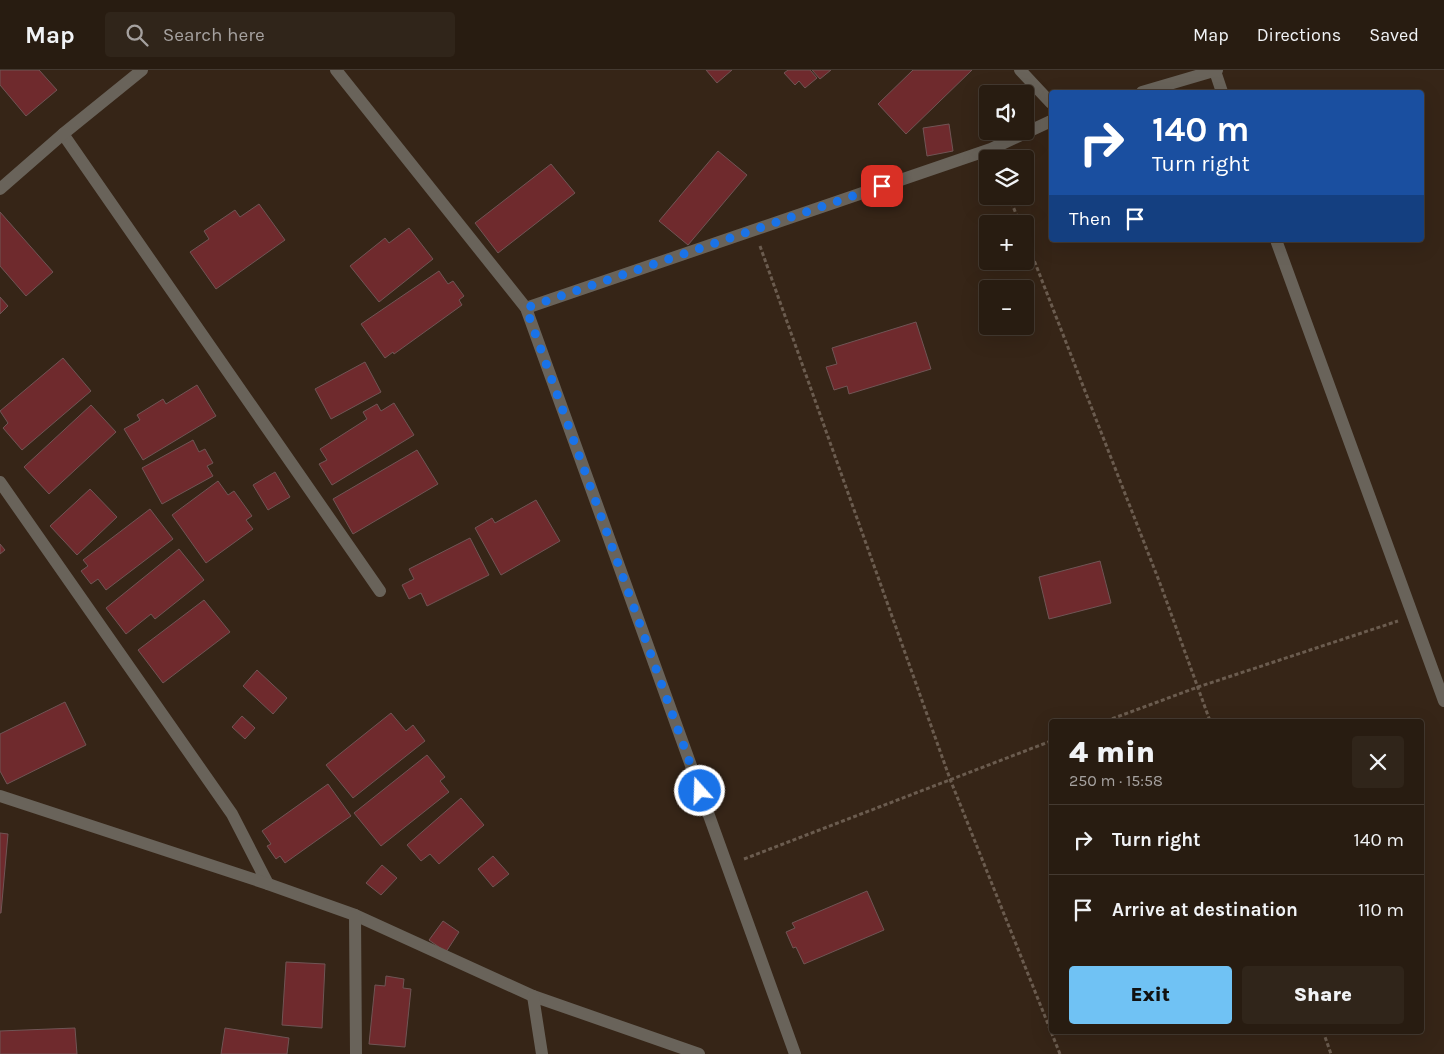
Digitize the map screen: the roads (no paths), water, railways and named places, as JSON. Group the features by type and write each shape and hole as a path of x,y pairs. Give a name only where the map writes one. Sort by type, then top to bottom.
{"street":[{"path":"0,189 63,134 142,70"},
{"path":"336,70 526,308 795,1054"},
{"path":"1020,70 1049,101"},
{"path":"1149,90 1216,71 1221,90"},
{"path":"526,308 991,149 1049,122"},
{"path":"63,134 380,591"},
{"path":"1277,242 1444,701"},
{"path":"0,482 232,814 268,884"},
{"path":"0,796 268,884 355,915 532,996 699,1054"},
{"path":"355,915 356,1054"},
{"path":"532,996 542,1054"}]}
